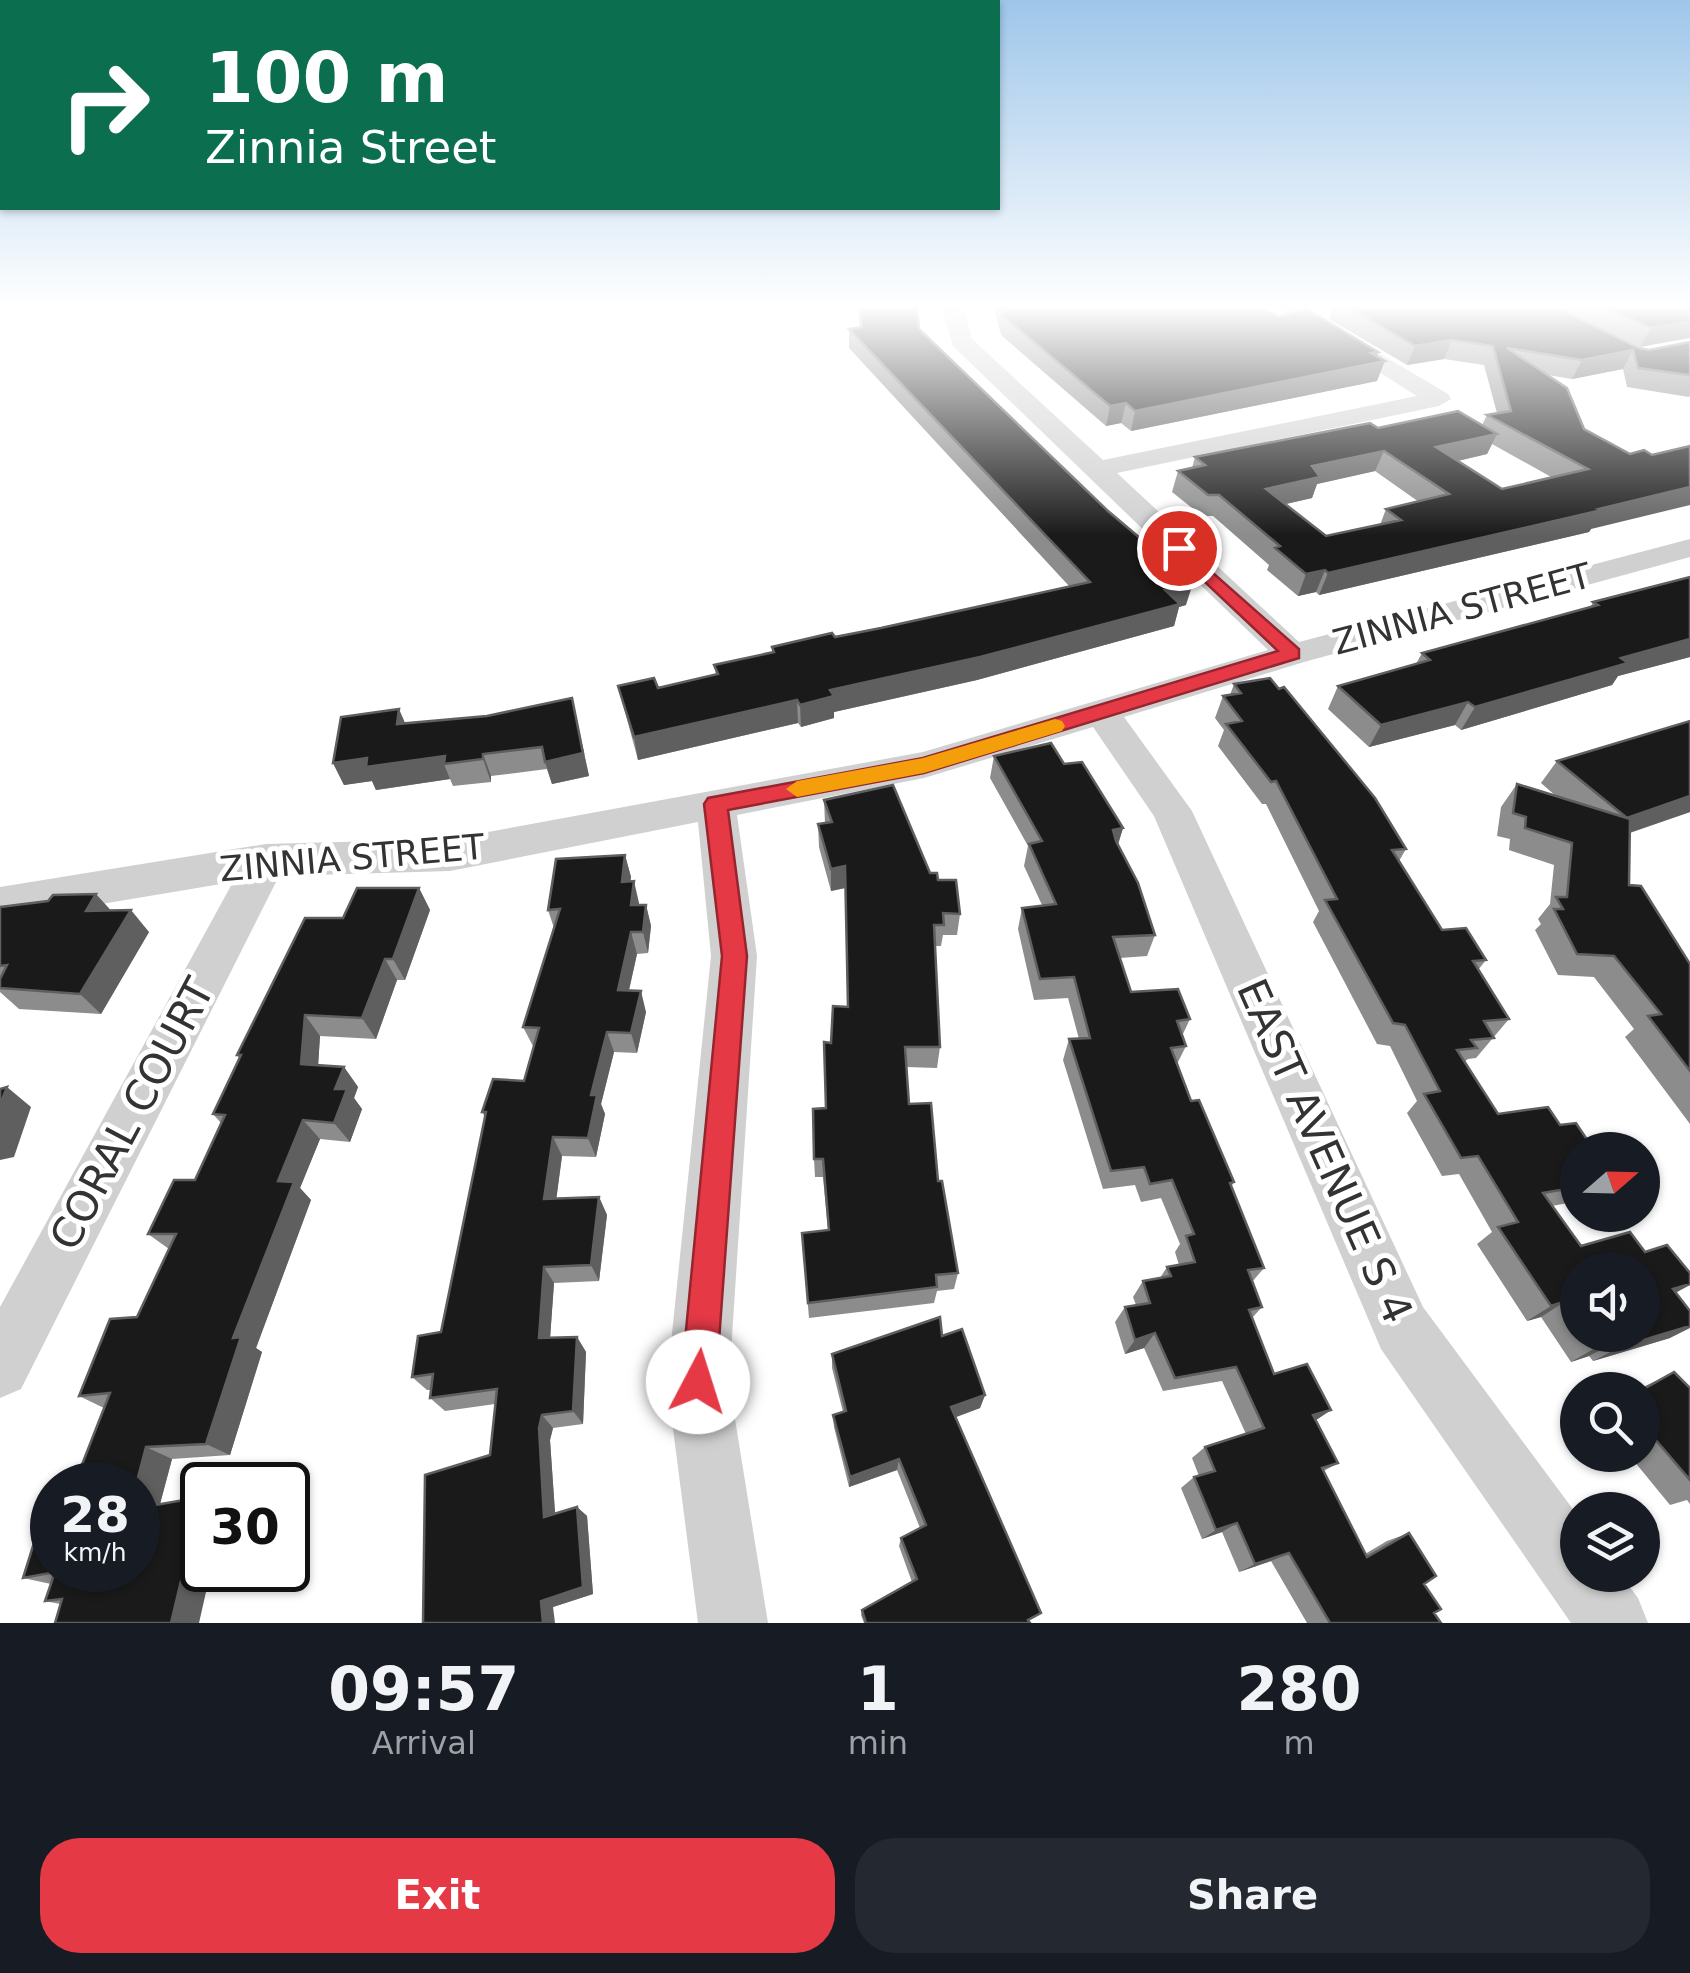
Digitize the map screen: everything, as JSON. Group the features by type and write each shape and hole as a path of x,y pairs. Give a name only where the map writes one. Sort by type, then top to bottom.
{"street":[{"path":"1006,384 1292,654"},
{"path":"1094,470 1440,398 1416,384"},
{"name":"ZINNIA STREET","path":"0,904 266,860 450,855 924,766 1292,654 1690,548"},
{"name":"EAST AVENUE S 4","path":"1102,711 1172,811 1402,1328 1560,1549"},
{"path":"716,804 734,956 698,1382 733,1623"},
{"name":"CORAL COURT","path":"3,1355 266,860"},
{"name":"EAST AVENUE S 4","path":"1591,1592 1613,1623"}],"building":[{"path":"901,384 976,384 1108,511 1193,583 1165,590 1180,604 980,657 830,690 834,696 800,705 797,700 634,737 618,686 654,678 658,688 718,674 714,665 774,652 772,647 832,633 835,637 881,628 1090,582"},
{"path":"1084,384 1271,384 1135,411 1126,403 1110,406"},
{"path":"1503,384 1561,384 1567,388 1584,429 1630,454 1644,450 1652,455 1690,446 1690,487 1328,573 1325,570 1306,574 1275,548 1280,546 1219,495 1208,495 1178,471 1205,465 1195,457 1370,423 1378,428 1458,411 1497,434 1436,447 1502,489 1588,469 1487,415 1511,411","holes":["1384,451 1449,494 1386,509 1401,520 1326,536 1266,489 1320,477 1312,466"]},
{"path":"1690,577 1690,639 1621,658 1628,663 1475,707 1468,702 1381,725 1338,686 1430,660 1422,653"},
{"path":"1270,678 1279,689 1284,687 1375,798 1406,849 1392,850 1442,930 1466,928 1486,960 1473,961 1509,1019 1484,1021 1494,1038 1471,1040 1477,1048 1457,1050 1498,1114 1548,1107 1560,1125 1576,1123 1582,1132 1560,1132 1560,1190 1543,1193 1560,1217 1560,1232 1571,1232 1581,1246 1630,1232 1645,1252 1560,1252 1560,1303 1551,1306 1498,1227 1518,1222 1478,1156 1461,1158 1424,1094 1440,1091 1405,1025 1393,1023 1325,900 1337,899 1276,781 1271,782 1226,724 1242,721 1223,696 1241,693 1234,684"},
{"path":"572,698 583,753 545,762 542,747 483,754 483,759 444,764 445,756 366,767 367,758 333,763 341,717 399,709 397,724 487,716"},
{"path":"1690,721 1690,796 1627,818 1557,761"},
{"path":"1051,743 1064,764 1082,762 1123,828 1113,830 1116,841 1138,883 1155,935 1113,937 1131,992 1178,989 1190,1019 1177,1021 1186,1046 1171,1048 1191,1101 1199,1100 1234,1182 1230,1183 1264,1268 1248,1270 1262,1307 1249,1310 1274,1374 1307,1364 1331,1410 1313,1415 1338,1463 1322,1468 1367,1557 1409,1533 1436,1576 1424,1584 1441,1609 1434,1613 1441,1623 1330,1623 1289,1553 1255,1564 1237,1523 1216,1530 1194,1477 1215,1471 1205,1447 1264,1428 1236,1367 1175,1378 1155,1333 1135,1340 1125,1307 1150,1303 1143,1281 1171,1276 1167,1267 1195,1262 1186,1236 1194,1234 1172,1180 1150,1184 1144,1167 1111,1171 1069,1039 1090,1038 1074,977 1040,979 1022,908 1056,904 1029,844 1042,841 994,756"},
{"path":"1517,784 1630,819 1629,885 1641,886 1690,964 1690,1071 1648,1016 1661,1014 1614,956 1577,954 1554,909 1563,909 1556,897 1567,897 1572,843 1525,828 1526,817 1513,813"},
{"path":"893,785 930,873 937,873 938,880 956,880 960,914 943,913 944,925 934,925 940,1047 905,1047 909,1104 931,1103 938,1181 942,1181 958,1273 936,1275 937,1287 808,1303 802,1233 829,1230 823,1159 814,1159 813,1109 826,1108 824,1042 831,1043 833,1006 848,1007 845,866 831,869 818,824 832,822 824,800"},
{"path":"625,855 622,882 634,881 631,905 646,905 643,932 631,932 618,990 641,991 631,1033 607,1032 591,1095 597,1095 588,1138 553,1137 544,1199 599,1197 591,1265 544,1267 539,1338 577,1337 573,1411 542,1415 539,1428 544,1517 577,1507 583,1587 541,1601 543,1623 423,1623 425,1475 490,1455 497,1389 430,1398 433,1374 412,1377 418,1336 441,1332 486,1112 482,1112 493,1079 524,1081 539,1028 523,1027 560,909 548,910 556,859"},
{"path":"357,888 419,888 393,959 385,959 362,1018 305,1015 301,1064 344,1067 335,1089 347,1089 334,1123 303,1120 278,1181 294,1182 233,1338 241,1337 206,1444 146,1447 142,1462 83,1462 110,1393 79,1396 110,1319 137,1317 176,1234 148,1234 174,1180 195,1180 225,1115 213,1114 241,1055 237,1055 305,918 343,918"},
{"path":"96,894 86,911 131,910 80,994 0,988 7,965 0,966 0,907 48,901 53,895"},
{"path":"1667,1245 1690,1273 1690,1284 1673,1289 1690,1311 1690,1326 1660,1335 1660,1252 1645,1252"},
{"path":"940,1317 942,1336 962,1329 985,1395 951,1407 1041,1613 1028,1620 1030,1623 866,1623 862,1610 917,1579 901,1538 926,1525 899,1459 850,1477 833,1415 846,1411 832,1354"},
{"path":"1674,1372 1690,1388 1690,1480 1660,1445 1660,1380"},
{"path":"180,1501 180,1585 171,1623 55,1623 62,1599 45,1601 48,1592 160,1592 160,1504"},
{"path":"30,1556 30,1577 23,1578"}],"slow traffic":[{"path":"797,789 924,766 1055,726"}],"route":[{"path":"698,1382 734,956 716,804 924,766 1292,654 1179,548"}]}
